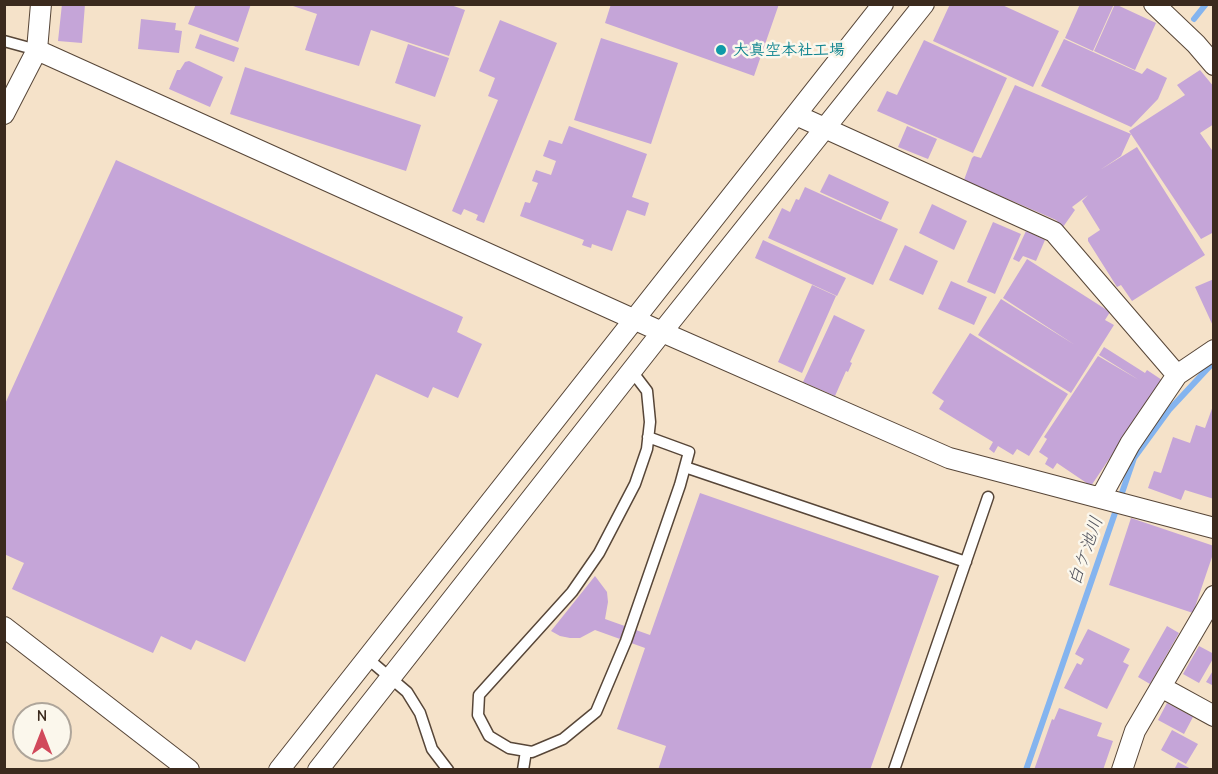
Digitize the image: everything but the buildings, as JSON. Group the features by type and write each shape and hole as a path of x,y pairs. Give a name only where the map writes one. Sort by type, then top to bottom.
{"street":[{"path":"4,114 37,50 41,4"},
{"path":"279,770 883,4"},
{"path":"318,770 662,332 924,4"},
{"path":"1154,4 1196,44 1214,65"},
{"path":"37,50 662,332 949,458 1214,528"},
{"path":"796,115 1054,232 1177,375"},
{"path":"1101,498 1130,444 1177,375 1214,350"},
{"path":"1122,770 1135,731 1214,596"},
{"path":"4,627 189,770"},
{"path":"1161,687 1214,716"}],"lane":[{"path":"4,41 37,50"},
{"path":"632,370 647,391 650,422 648,437 647,449 634,484 599,553 572,592 479,694 478,715 489,736 509,748 532,752 563,739 596,712 617,665 680,485 689,452 648,437"},
{"path":"685,467 966,562"},
{"path":"894,770 988,498"},
{"path":"367,658 407,692 420,713 432,749 448,770"},
{"path":"523,770 526,751"}],"waterway":[{"path":"1194,19 1206,4"},
{"name":"白ケ池川","path":"1026,770 1134,458 1169,410 1214,364"}],"place":[{"name":"大真空本社工場","path":"721,50"}]}
